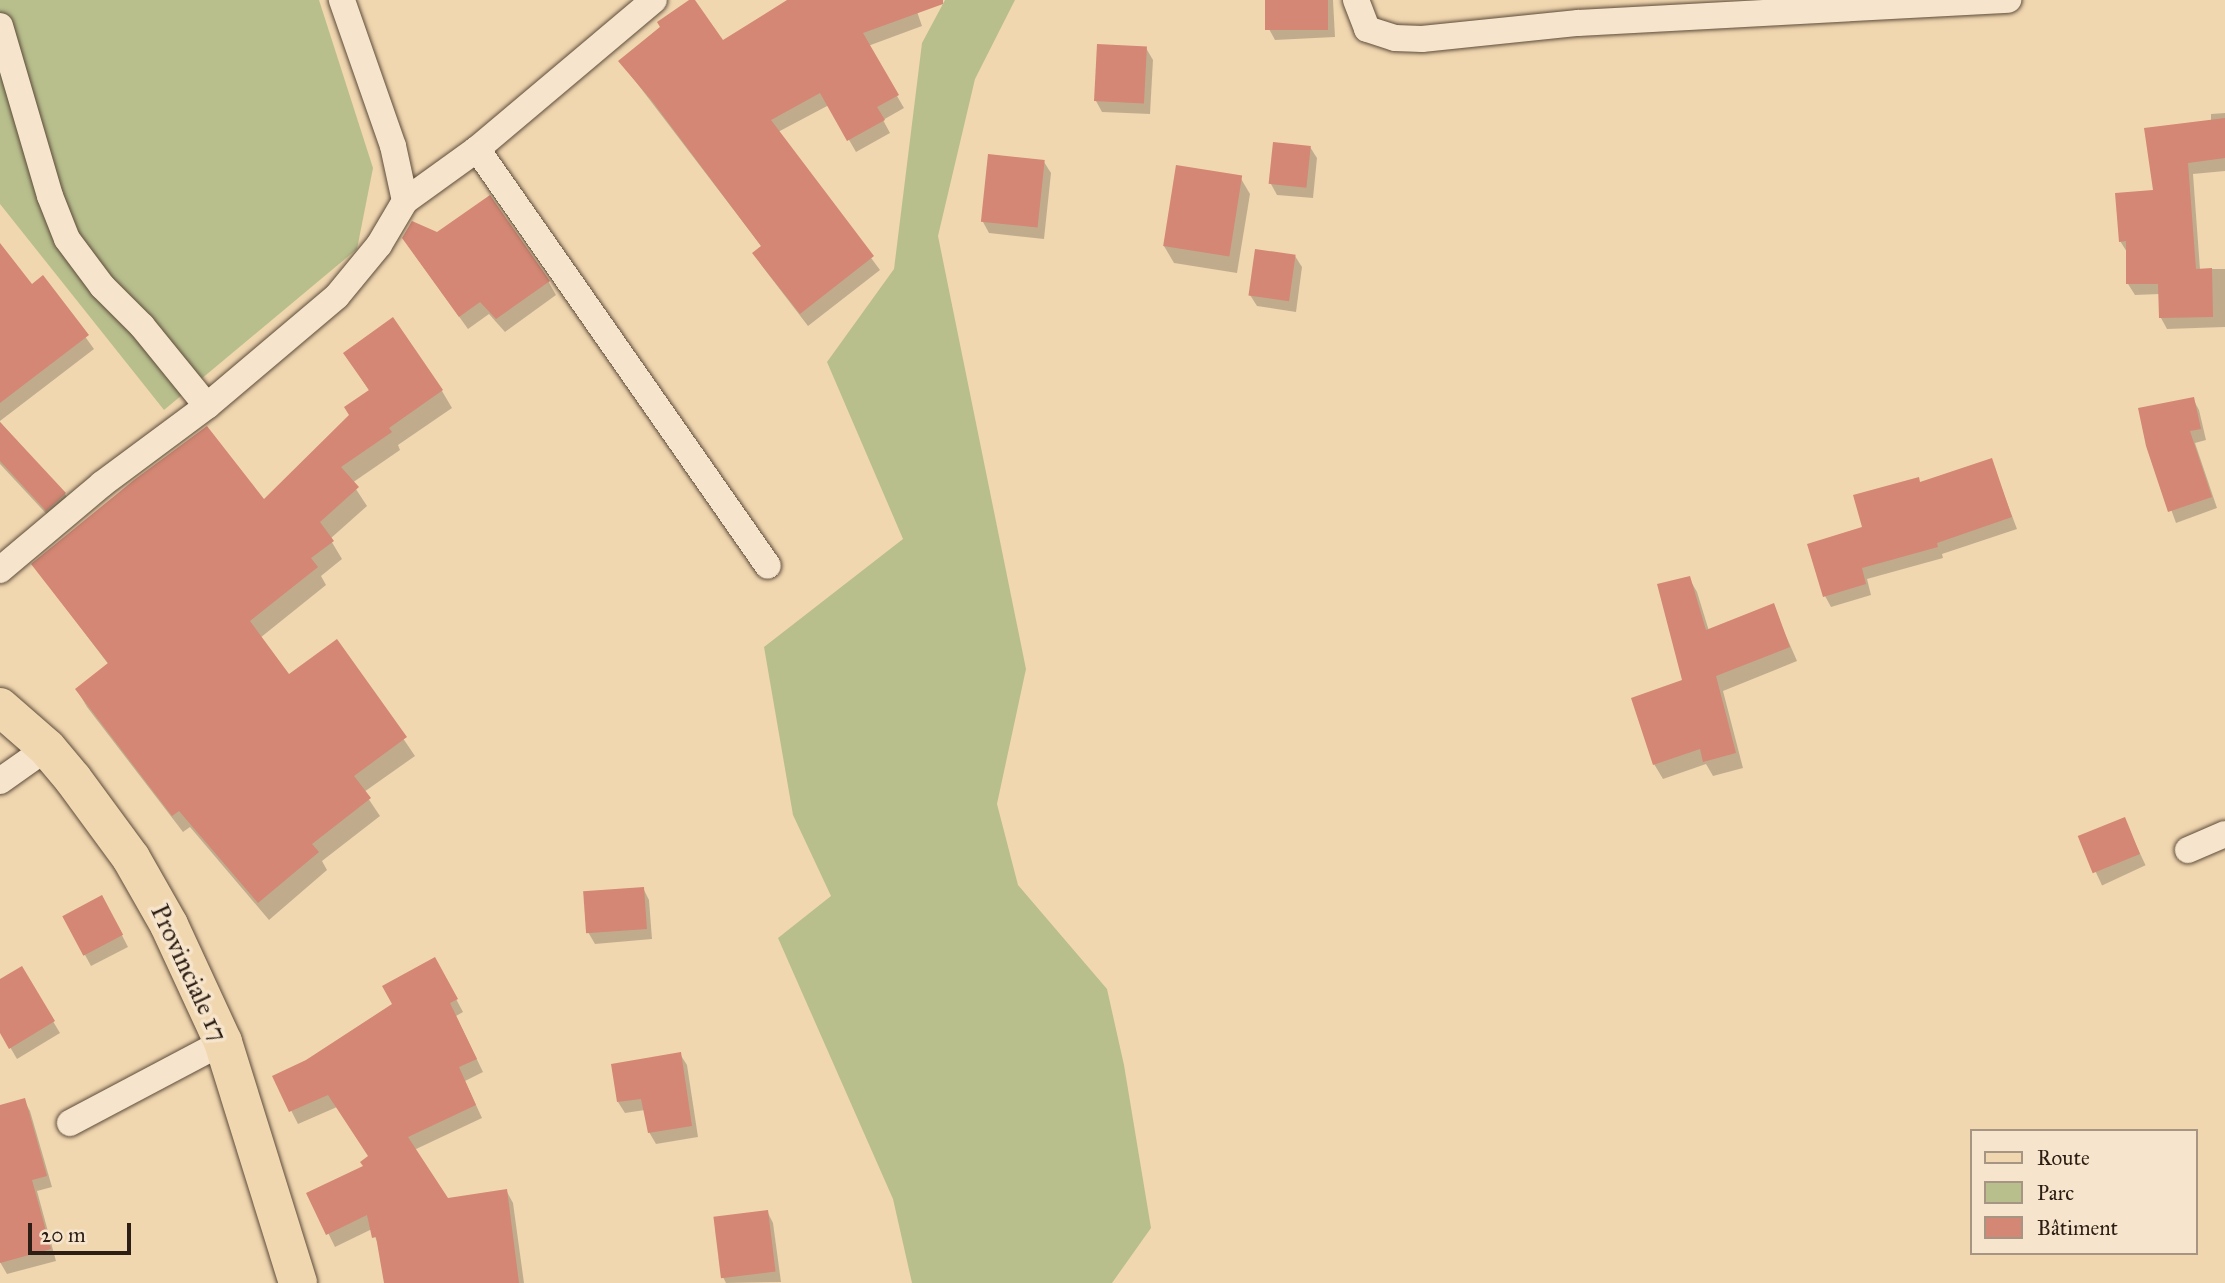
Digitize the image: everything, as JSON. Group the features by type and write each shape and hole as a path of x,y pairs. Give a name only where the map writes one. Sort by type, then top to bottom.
{"main road":[{"name":"Provinciale 17","path":"0,706 47,748 131,858 169,925 223,1042 298,1283"}],"street":[{"path":"342,0 393,146 405,201"},
{"path":"0,570 102,484 207,406 337,296 379,245 405,201 477,149 654,0"},
{"path":"1356,0 1367,29 1395,38 1422,39 1578,23 2008,0"},
{"path":"0,26 50,197 67,239 102,286 142,326 207,406"},
{"path":"477,149 768,566"},
{"path":"0,781 47,748"},
{"path":"2188,850 2225,834"},
{"path":"70,1123 223,1042"}],"green space":[{"path":"0,0 319,0 373,168 357,249 164,410 0,204"},
{"path":"945,0 1015,0 975,79 938,236 1026,669 997,804 1018,885 1107,989 1124,1065 1151,1228 1112,1283 912,1283 893,1199 778,938 831,896 793,815 764,647 903,539 827,362 894,269 922,43"}],"building":[{"path":"689,0 695,0 723,40 787,0 943,0 943,4 863,33 899,95 877,107 885,120 847,141 820,93 771,120 874,256 800,314 752,253 761,246 652,101 618,61 660,27 657,22"},
{"path":"1265,0 1328,0 1328,30 1265,30"},
{"path":"1097,44 1147,47 1144,104 1094,101"},
{"path":"2225,118 2225,158 2188,163 2196,269 2212,268 2213,317 2159,318 2158,284 2126,284 2126,241 2119,242 2115,193 2153,190 2144,128"},
{"path":"1273,142 1311,146 1306,188 1269,184"},
{"path":"988,154 1045,160 1038,228 981,222"},
{"path":"1176,165 1242,175 1229,256 1163,246"},
{"path":"490,195 550,281 496,319 480,302 459,317 402,238 412,221 437,232"},
{"path":"0,243 32,284 43,275 89,335 0,403"},
{"path":"1255,249 1296,255 1289,301 1248,296"},
{"path":"393,317 443,390 389,428 392,432 341,467 359,487 320,522 334,541 311,558 318,567 250,621 289,674 337,639 407,737 354,776 371,798 312,844 319,852 258,903 179,811 172,816 75,689 108,663 31,564 134,480 207,426 264,499 349,415 344,407 369,390 343,353"},
{"path":"2194,397 2201,429 2190,431 2212,497 2168,512 2146,446 2138,408"},
{"path":"0,422 66,493 46,511 0,461"},
{"path":"1992,458 2012,517 1937,543 1938,547 1862,568 1866,584 1823,597 1807,544 1862,527 1853,495 1919,477 1920,482"},
{"path":"1690,576 1706,630 1774,603 1790,647 1716,676 1736,753 1703,762 1700,749 1653,765 1631,698 1682,680 1657,584"},
{"path":"2125,817 2140,854 2093,873 2078,836"},
{"path":"644,887 647,929 586,933 583,891"},
{"path":"102,895 123,935 83,956 62,916"},
{"path":"435,957 458,999 450,1003 477,1059 459,1067 476,1105 408,1137 448,1198 507,1189 519,1283 384,1283 376,1237 372,1238 367,1215 326,1235 306,1193 363,1166 360,1162 368,1156 328,1095 289,1112 272,1076 306,1060 392,1004 382,986"},
{"path":"22,966 55,1021 9,1049 0,1033 0,979"},
{"path":"681,1052 692,1126 648,1133 641,1099 617,1102 611,1064"},
{"path":"25,1098 47,1176 32,1180 51,1249 0,1263 0,1105"},
{"path":"768,1210 776,1272 721,1278 713,1217"}]}
